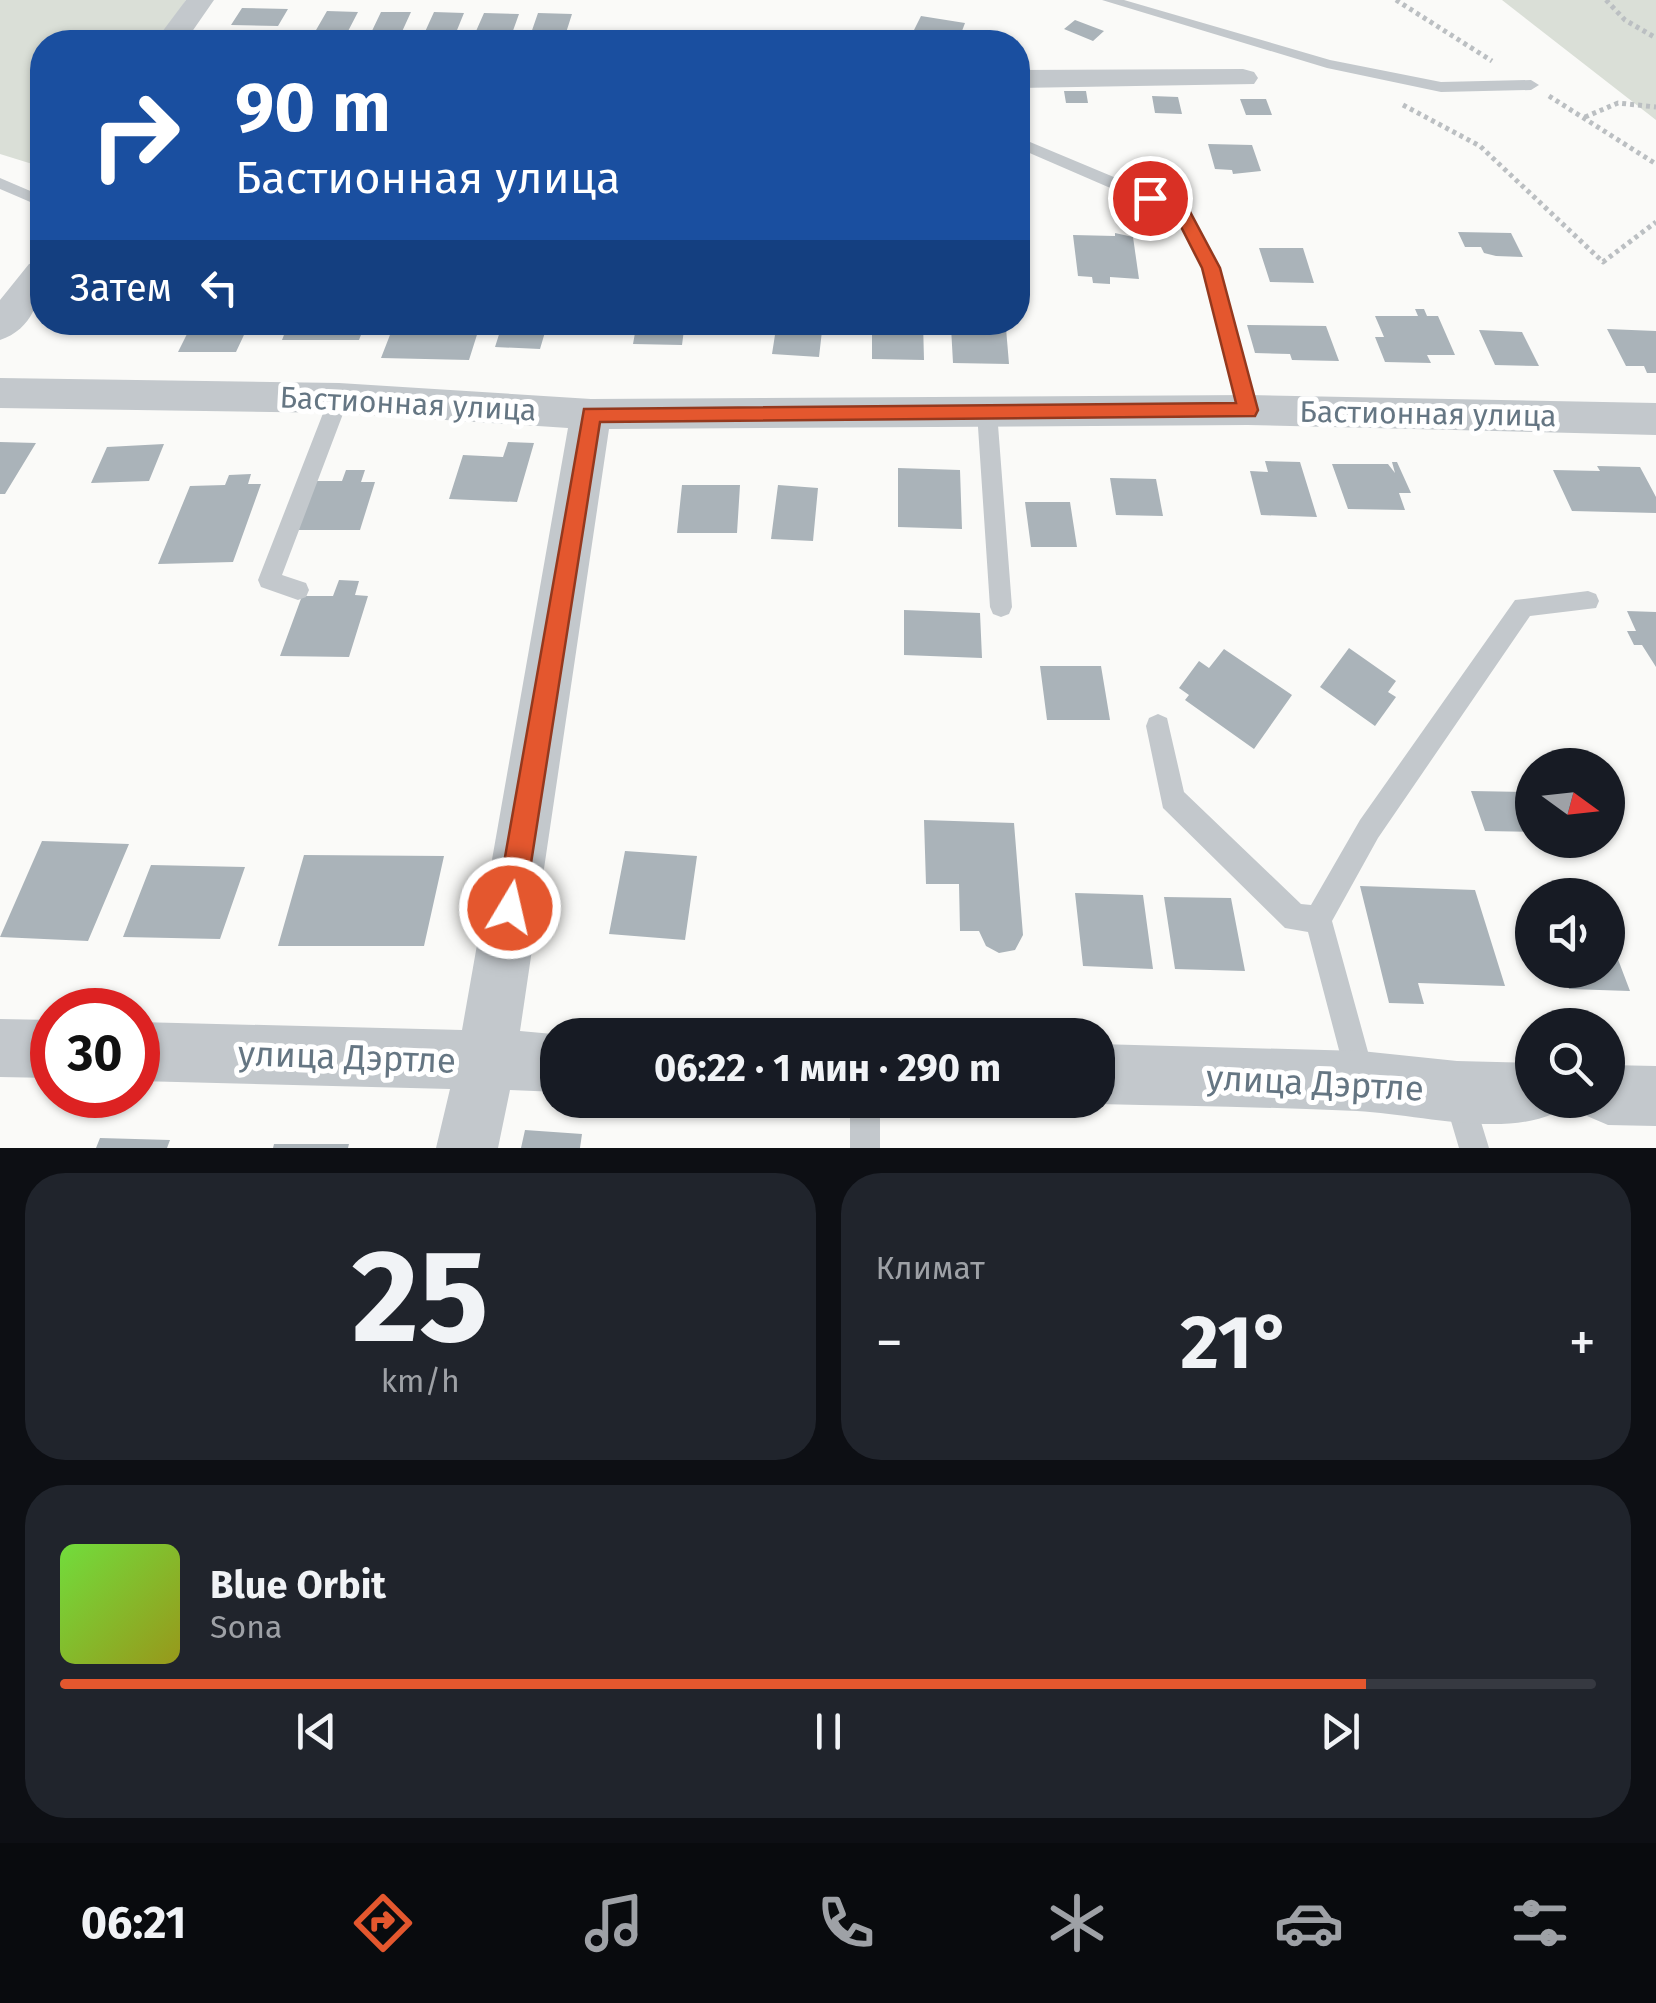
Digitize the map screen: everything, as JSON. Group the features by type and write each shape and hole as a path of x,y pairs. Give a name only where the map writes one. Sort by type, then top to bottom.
{"street":[{"path":"178,30 200,0"},
{"path":"1030,79 1242,78"},
{"path":"0,326 30,288"},
{"name":"Бастионная улица","path":"0,392 339,398 591,414 1248,410 1656,419"},
{"path":"467,1148 486,1060 591,414"},
{"path":"0,1048 30,1049"},
{"name":"улица Дэртле","path":"160,1052 540,1062"},
{"name":"улица Дэртле","path":"1115,1074 1361,1081 1515,1093"},
{"path":"1625,1095 1656,1096"}],"lane":[{"path":"1109,0 1327,64 1441,87 1531,85"},
{"path":"1030,147 1182,212 1211,268 1248,410"},
{"path":"0,183 30,197"},
{"path":"298,590 270,580 339,398"},
{"path":"987,412 1001,606"},
{"path":"1361,1081 1318,919 1369,829 1523,607 1588,601"},
{"path":"1158,726 1172,799 1295,918 1318,919"},
{"path":"1458,1091 1474,1148"},
{"path":"865,1118 865,1148"}],"path":[{"path":"1606,0 1625,20 1656,38"},
{"path":"1395,100 1480,146 1603,262 1656,222"},
{"path":"1584,117 1618,103 1656,106"}],"shaded area":[{"path":"0,0 186,0 167,30 30,30 30,163 0,154"},
{"path":"1502,0 1656,0 1656,120"}],"building":[{"path":"242,8 288,9 278,26 231,25"},
{"path":"327,11 358,12 349,30 316,30"},
{"path":"381,12 411,12 403,30 372,30"},
{"path":"434,12 464,13 457,30 426,30"},
{"path":"484,13 519,14 513,30 477,30"},
{"path":"538,13 572,14 567,30 532,30"},
{"path":"921,16 965,23 962,30 914,30"},
{"path":"1075,20 1104,31 1093,41 1064,29"},
{"path":"1064,91 1086,91 1088,103 1066,103"},
{"path":"1152,96 1178,97 1182,114 1155,113"},
{"path":"1240,99 1266,99 1272,115 1246,115"},
{"path":"1208,144 1252,145 1261,171 1233,174 1232,170 1215,169"},
{"path":"1458,232 1511,233 1523,257 1496,256 1484,253 1481,247 1465,247"},
{"path":"1115,233 1133,237 1139,279 1110,277 1110,284 1093,283 1092,277 1078,276 1073,235"},
{"path":"1259,248 1303,248 1314,283 1270,282"},
{"path":"1415,309 1424,309 1427,316 1438,316 1455,355 1427,355 1431,363 1385,362 1375,337 1384,337 1375,316 1418,316"},
{"path":"1247,325 1326,326 1339,361 1292,360 1290,354 1255,353"},
{"path":"1607,329 1656,331 1656,373 1647,373 1644,366 1626,366"},
{"path":"1479,330 1522,332 1539,366 1495,365"},
{"path":"186,335 244,335 236,352 178,352"},
{"path":"284,335 361,335 359,340 282,340"},
{"path":"390,335 477,335 469,360 381,358"},
{"path":"499,335 544,335 540,349 495,347"},
{"path":"635,335 683,335 682,345 633,344"},
{"path":"775,335 822,335 819,357 772,354"},
{"path":"872,335 923,335 924,360 872,359"},
{"path":"951,335 1007,335 1009,364 953,363"},
{"path":"0,442 36,443 5,494 0,494"},
{"path":"508,442 534,443 517,502 449,499 463,455 503,457"},
{"path":"164,444 149,481 91,483 107,447"},
{"path":"1265,461 1300,462 1317,517 1261,515 1250,471 1268,472"},
{"path":"1392,462 1397,462 1411,493 1399,493 1405,510 1348,509 1332,464 1388,464 1395,473"},
{"path":"1597,466 1640,467 1656,497 1656,513 1572,511 1553,470 1600,471"},
{"path":"898,468 960,470 962,529 898,527"},
{"path":"346,470 365,470 361,482 375,482 360,530 297,530 315,481 342,481"},
{"path":"251,474 248,484 261,484 233,562 158,564 190,486 225,485 229,475"},
{"path":"1110,478 1156,479 1163,516 1116,515"},
{"path":"682,485 740,485 737,533 677,533"},
{"path":"778,485 818,488 813,541 771,539"},
{"path":"1025,502 1070,502 1077,547 1031,547"},
{"path":"339,580 359,581 355,595 368,596 349,657 280,656 302,596 333,596"},
{"path":"904,610 980,613 982,658 904,655"},
{"path":"1627,611 1656,612 1656,667 1642,645 1634,645 1627,631 1636,631"},
{"path":"1349,648 1396,681 1388,692 1396,697 1375,726 1320,687"},
{"path":"1224,649 1292,695 1254,749 1185,700 1189,695 1179,688 1199,661 1209,668"},
{"path":"1040,666 1101,666 1110,720 1047,720"},
{"path":"1471,791 1515,792 1515,832 1485,831"},
{"path":"924,820 1014,823 1023,935 1015,950 999,953 986,946 979,931 960,931 959,884 926,884"},
{"path":"42,841 129,844 88,941 0,937"},
{"path":"625,851 697,856 685,940 609,934"},
{"path":"304,855 444,856 424,946 278,946"},
{"path":"151,865 245,867 220,939 123,937"},
{"path":"1360,886 1475,890 1505,986 1418,983 1424,1004 1389,1003"},
{"path":"1075,893 1143,895 1153,969 1083,966"},
{"path":"1164,897 1231,898 1245,971 1175,969"},
{"path":"1625,978 1630,991 1569,989 1625,988"},
{"path":"525,1130 582,1134 580,1148 521,1148"},
{"path":"100,1138 170,1140 167,1148 96,1148"},
{"path":"274,1144 349,1144 348,1148 273,1148"}],"route":[{"path":"510,908 591,414 1248,410 1211,268 1182,212 1150,198"}]}
